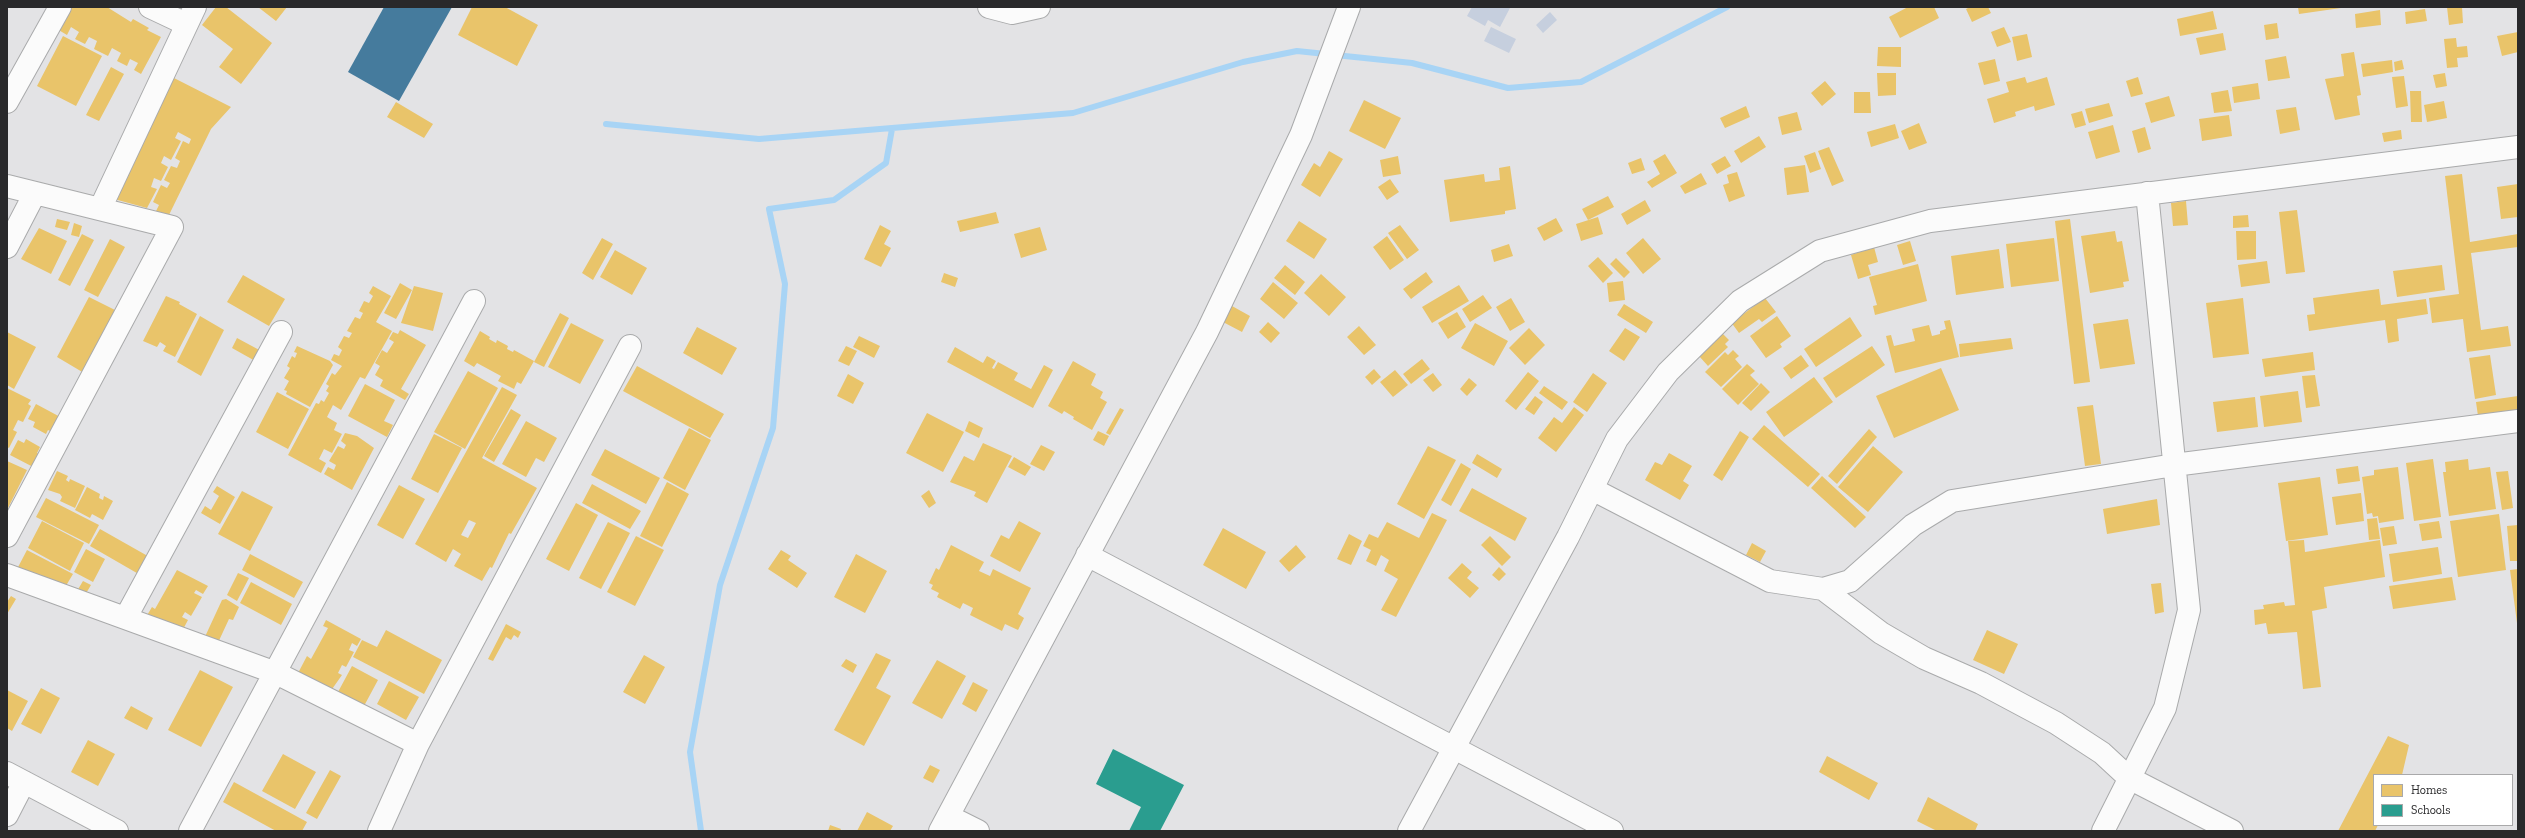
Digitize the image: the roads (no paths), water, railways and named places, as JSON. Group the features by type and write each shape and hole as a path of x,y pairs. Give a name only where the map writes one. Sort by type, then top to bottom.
{"street":[{"path":"7,102 60,7"},
{"path":"100,209 190,15 150,7"},
{"path":"995,8 1012,14 1040,7"},
{"path":"978,831 944,823 1214,318 1301,135 1349,7"},
{"path":"1409,831 1592,489 1617,439 1668,372 1740,300 1820,251 1930,221 2518,147"},
{"path":"7,186 172,227 171,232 7,536"},
{"path":"7,247 35,193"},
{"path":"2103,831 2165,708 2189,610 2147,193"},
{"path":"190,831 474,301"},
{"path":"126,617 281,332"},
{"path":"379,831 418,744 630,346"},
{"path":"1823,590 1850,581 1913,525 1952,501 2174,465 2518,421"},
{"path":"1592,489 1770,581 1823,590 1881,633 1924,658 1981,683 2056,723 2102,753 2130,778 2232,831"},
{"path":"1087,555 1612,831"},
{"path":"7,575 126,617 276,673 418,744"},
{"path":"7,815 16,777 117,831"}],"waterway":[{"path":"606,124 759,139 1073,113 1243,62 1297,51 1412,63 1508,88 1581,82 1727,7"},
{"path":"701,831 690,752 720,585 773,428 785,284 769,209 834,200 886,163 892,129"}]}
